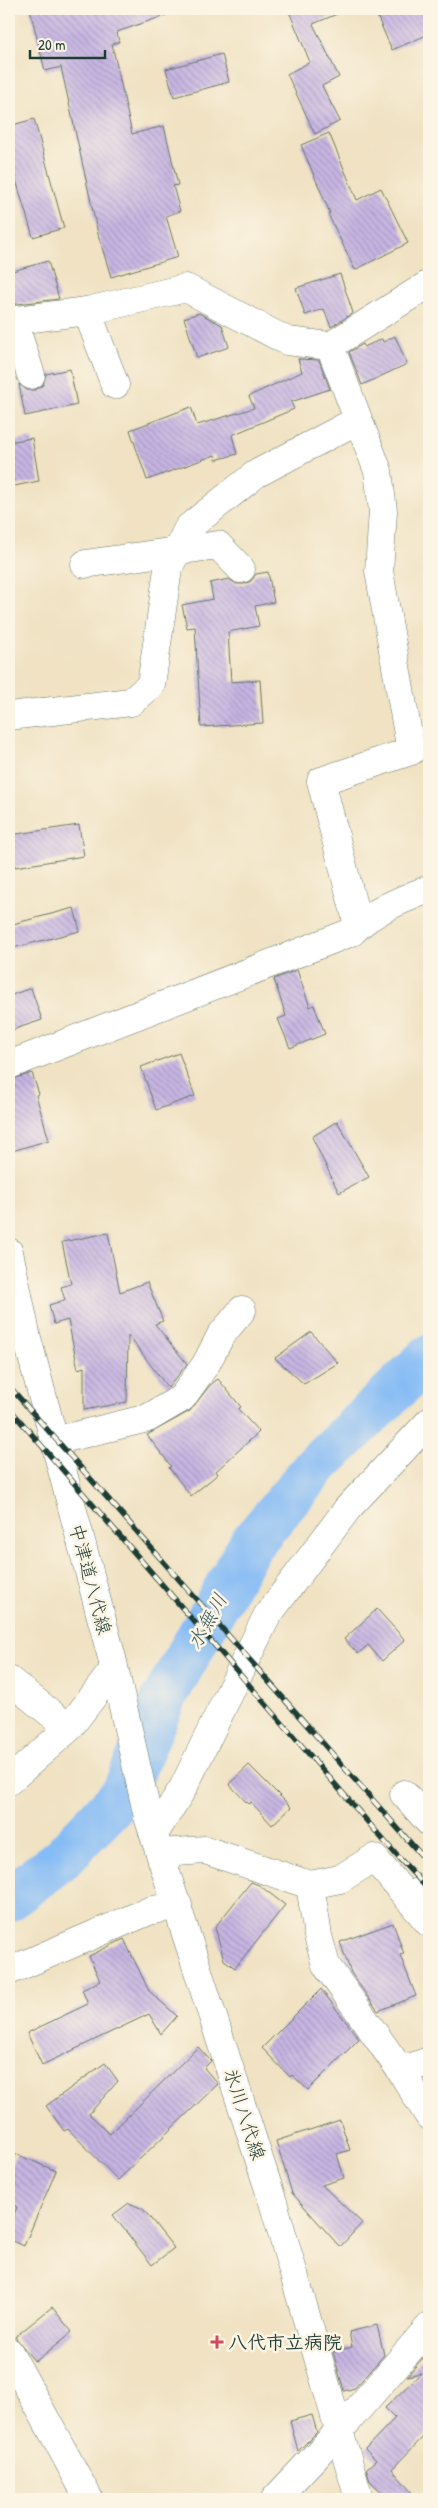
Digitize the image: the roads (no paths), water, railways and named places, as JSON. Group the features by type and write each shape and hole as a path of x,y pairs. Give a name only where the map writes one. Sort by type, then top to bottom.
{"street":[{"path":"31,375 11,321 87,311 186,288 287,341 330,346 429,284"},
{"path":"87,311 115,385"},
{"path":"330,346 378,471 383,512 379,571 411,751 321,781 358,925"},
{"path":"9,716 131,702 152,686 168,569 188,528 256,474 358,420"},
{"path":"85,564 178,549 218,545 241,569"},
{"path":"9,1066 352,932 358,925 404,899 429,889"},
{"name":"中津道八代線","path":"9,1252 27,1338 114,1669 154,1835 178,1905"},
{"path":"54,1441 148,1418 182,1398 206,1364 221,1335 242,1310"},
{"path":"429,1422 348,1508 267,1616 183,1788 154,1835 310,1885 340,1879 374,1858 419,1892 429,1923"},
{"path":"9,1781 69,1728 114,1669"},
{"path":"9,1680 69,1728"},
{"path":"404,1794 429,1822"},
{"path":"310,1885 318,1936 326,1965 402,2071 429,2116"},
{"path":"9,1971 149,1911 178,1905"},
{"name":"氷川八代線","path":"178,1905 273,2202 359,2499"},
{"path":"402,2071 429,2061"},
{"path":"274,2499 339,2431 429,2327"},
{"path":"9,2352 89,2499"}],"waterway":[{"name":"水無川","path":"9,1899 62,1858 123,1794 164,1698 250,1545 316,1466 429,1357"}],"railway":[{"path":"9,1386 429,1864"},
{"path":"9,1408 399,1858 429,1890"}],"place":[{"name":"八代市立病院","path":"217,2342"}]}
